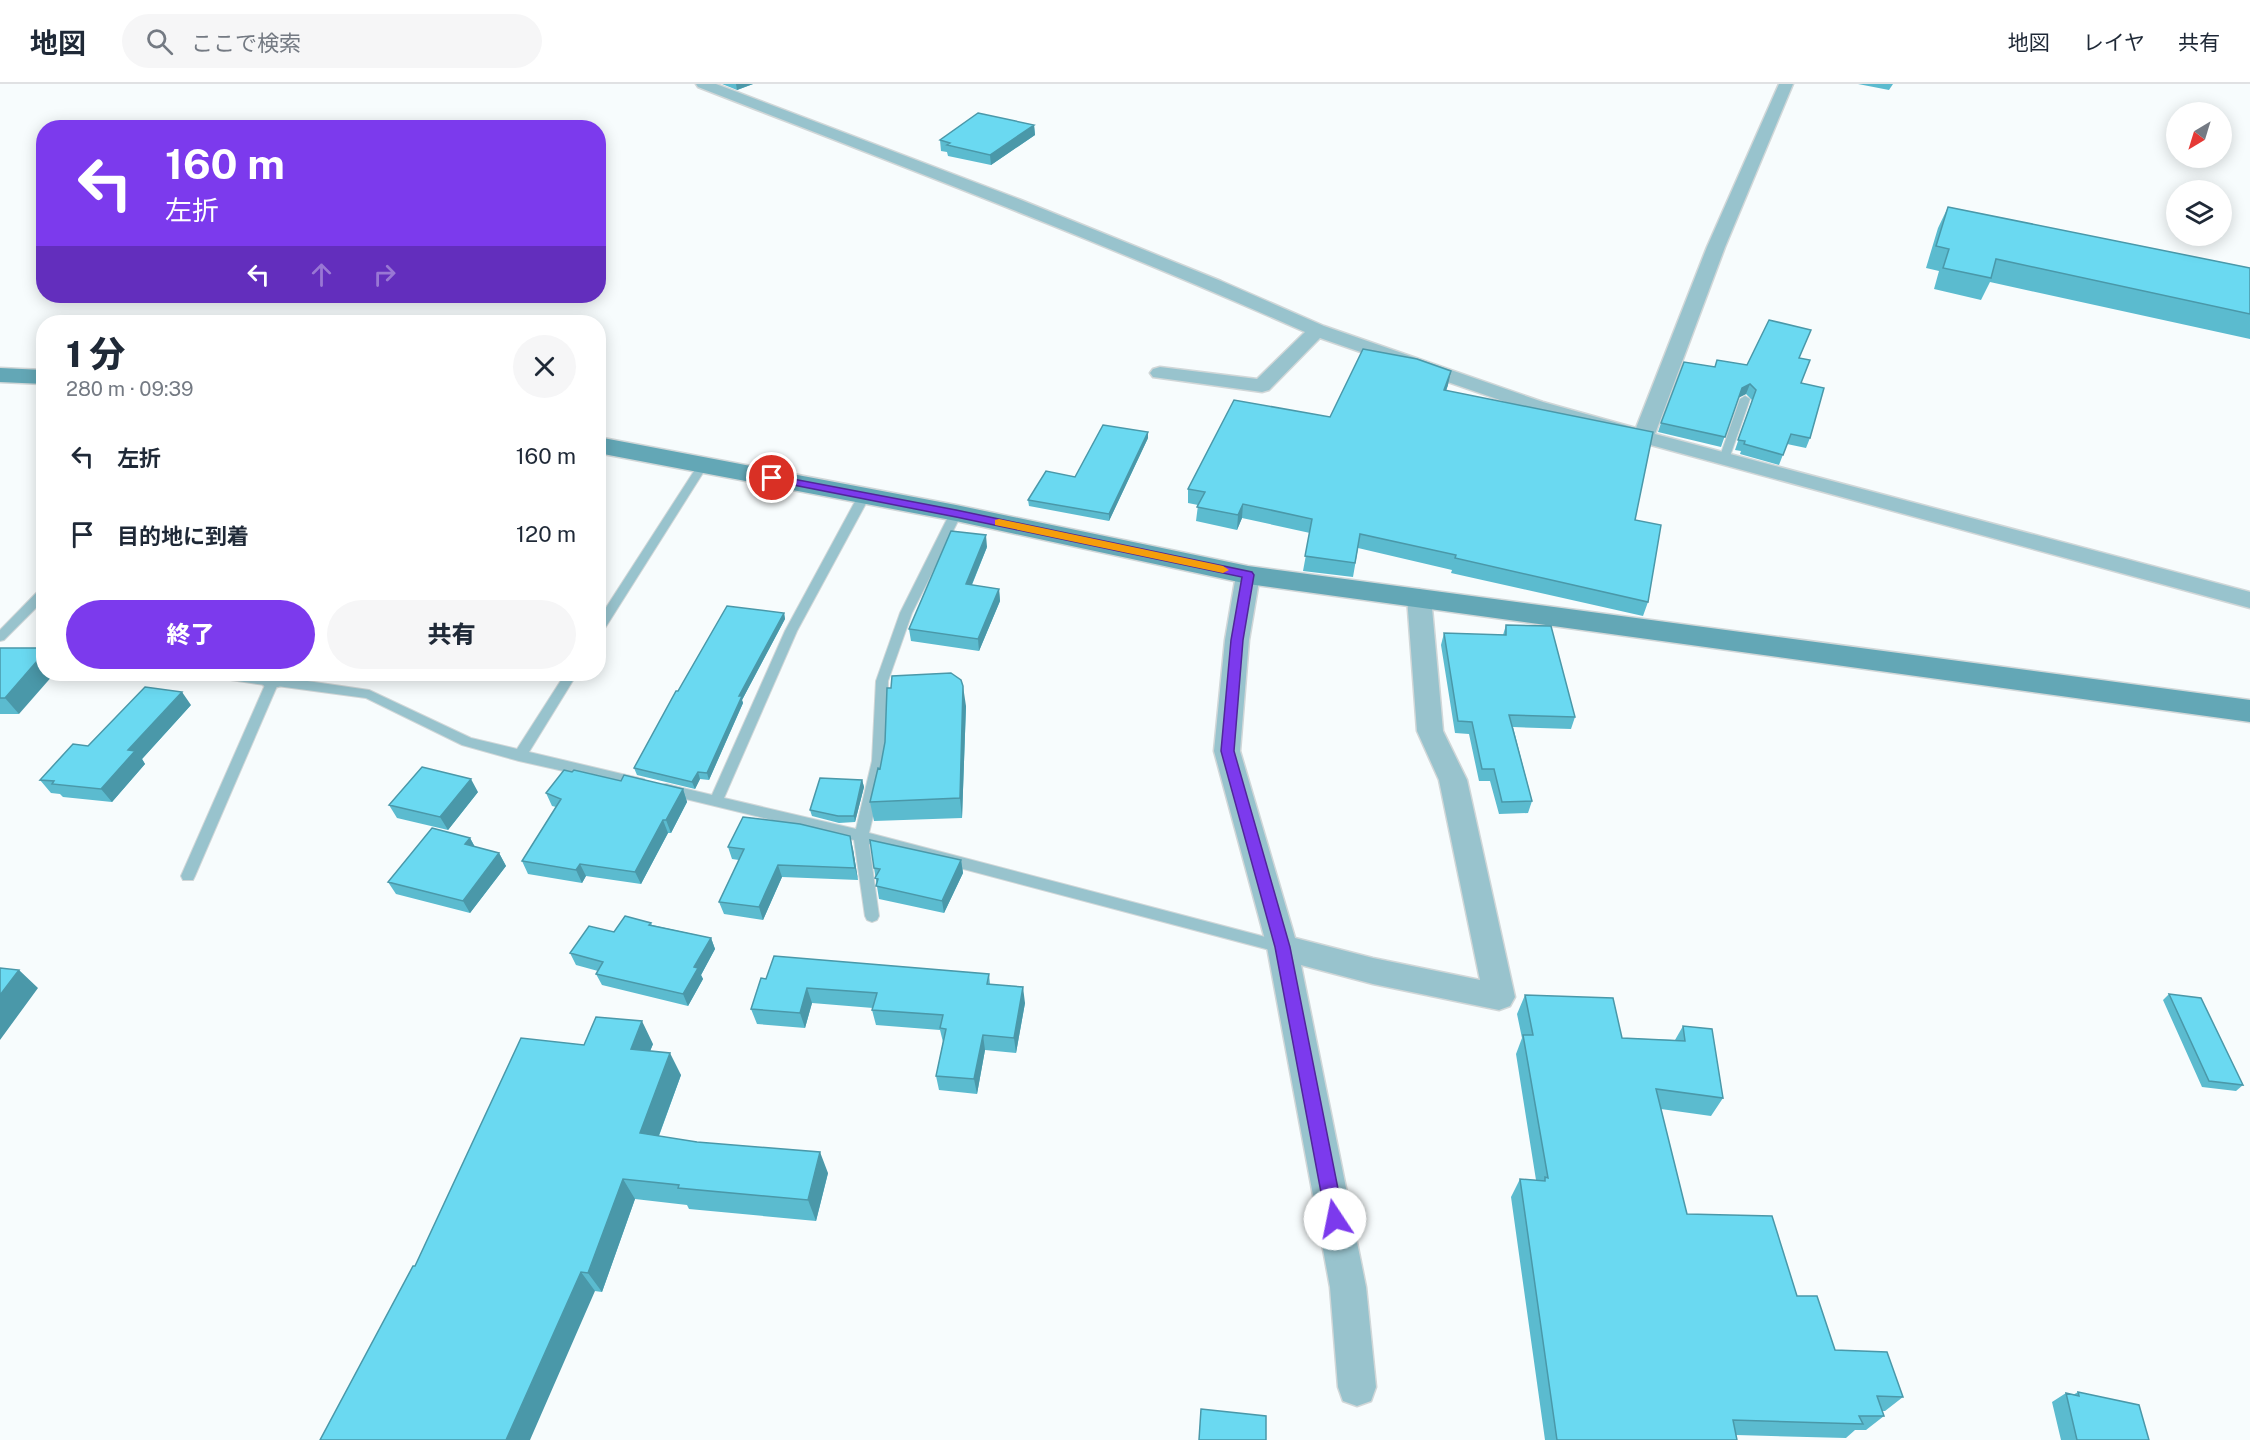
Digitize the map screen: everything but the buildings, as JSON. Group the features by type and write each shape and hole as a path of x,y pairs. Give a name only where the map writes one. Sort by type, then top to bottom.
{"street":[{"path":"703,84 1015,204 1215,285 1317,330 1536,406 1643,437 2250,600"},
{"path":"1643,437 1716,247 1786,84"},
{"path":"1160,373 1262,386 1317,330"},
{"path":"0,375 36,377"},
{"path":"606,446 956,513 1248,575 1787,650 2250,711"},
{"path":"1248,575 1237,640 1227,751 1282,947 1348,1287 1357,1387"},
{"path":"1282,947 1373,971 1499,997 1453,780 1431,731 1419,597"}],"lane":[{"path":"1724,459 1745,399"},
{"path":"606,617 703,465"},
{"path":"716,801 791,631 864,496"},
{"path":"872,916 861,836 879,761 882,681 906,613 956,513"},
{"path":"0,637 36,599"},
{"path":"188,876 274,681"},
{"path":"298,681 369,694 467,742 861,836 1282,947"},
{"path":"519,756 567,681"}],"slow traffic":[{"path":"999,522 1223,570"}],"route":[{"path":"772,478 956,513 1248,575 1237,640 1227,751 1282,947 1335,1219"}]}
